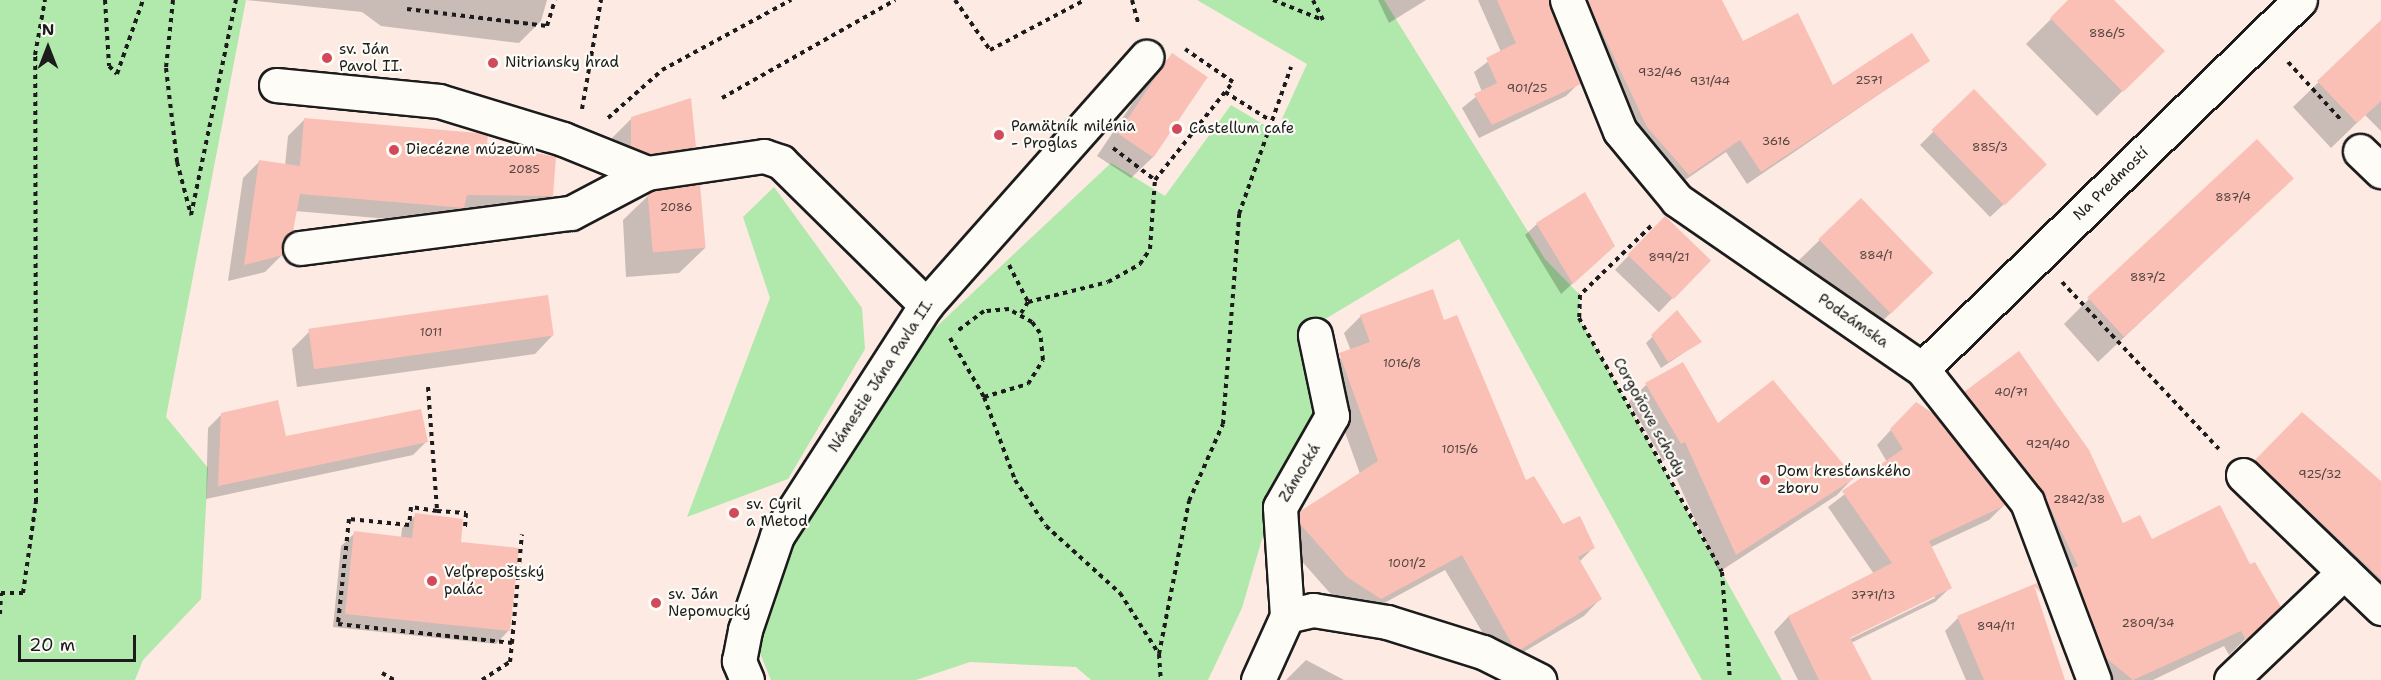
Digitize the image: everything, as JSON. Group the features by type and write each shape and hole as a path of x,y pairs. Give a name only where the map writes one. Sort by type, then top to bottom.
{"street":[{"name":"Podzámska","path":"1567,0 1620,131 1677,200 1922,369 2027,502 2094,680"},
{"name":"Na Predmostí","path":"1922,369 2300,0"},
{"name":"Námestie Jána Pavla II.","path":"736,674 757,585 777,536 926,305 1146,57"},
{"path":"276,85 439,101 576,146 647,173"},
{"path":"300,248 571,213 647,173 764,156 782,162 926,305"},
{"name":"Zámocká","path":"1258,680 1287,616 1280,507 1332,416 1315,335"},
{"path":"2243,475 2381,608"},
{"path":"2231,680 2344,572"},
{"path":"1287,616 1313,610 1387,622 1483,652 1539,680"}],"path":[{"path":"0,614 1,593 23,593 36,501 36,54 45,0"},
{"path":"105,0 109,66 117,74 143,0"},
{"path":"173,0 165,68 177,162 191,215 236,0"},
{"path":"407,9 547,26 555,0"},
{"path":"576,146 601,0"},
{"path":"576,146 662,70 791,0"},
{"path":"722,98 895,0"},
{"path":"955,0 990,50 1085,0"},
{"path":"1273,0 1323,20 1313,0"},
{"path":"1021,313 1028,302 1108,282 1140,264 1150,249 1155,180 1233,82 1185,49"},
{"path":"2280,54 2363,150"},
{"path":"1161,680 1159,654 1189,501 1223,424 1239,214 1268,120 1291,67"},
{"path":"1225,92 1268,120"},
{"path":"1086,127 1155,180"},
{"name":"Corgoňove schody","path":"1677,200 1580,295 1579,318 1722,572 1730,680"},
{"path":"992,232 1028,302"},
{"path":"2055,275 2243,475"},
{"path":"984,397 1017,391 1038,374 1042,340 1021,313 984,311 950,337 984,397 1022,490 1046,526 1120,593 1159,654"},
{"path":"428,387 437,511"},
{"path":"465,529 466,513 411,507 409,525 348,519 338,624 512,643"},
{"path":"482,680 510,662 522,534"},
{"path":"382,673 394,680"}],"green space":[{"path":"0,0 246,0 166,417 208,468 201,599 143,660 135,680 0,680"},
{"path":"1197,0 1384,0 1545,259 1580,295 1579,318 1782,680 1702,680 1459,239 1305,331 1318,417 1271,508 1242,608 1208,680 1091,680 1076,667 970,662 916,680 771,680 759,651 770,578 918,344 1111,163 1165,196 1231,105 1276,132 1307,64"},
{"path":"774,187 862,308 865,349 788,479 687,517 770,298 743,217"}],"building":[{"path":"1497,0 1549,0 1581,84 1492,125 1474,94 1497,83 1486,58 1516,43"},
{"path":"1587,0 1722,0 1743,41 1798,13 1833,85 1912,33 1930,61 1761,172 1740,140 1689,175 1647,127"},
{"path":"2068,0 2114,0 2165,51 2123,92 2050,18"},
{"path":"2381,20 2381,101 2357,123 2317,81"},
{"path":"1172,53 1208,77 1153,157 1118,133"},
{"path":"1974,89 2047,165 2004,206 1932,130"},
{"path":"691,98 696,147 649,154 631,146 631,117"},
{"path":"304,118 478,133 488,136 487,143 556,157 553,196 467,195 464,208 300,194 293,231 283,241 283,255 244,265 259,160 300,166"},
{"path":"2257,139 2294,178 2124,337 2087,297"},
{"path":"700,184 706,248 653,252 647,189"},
{"path":"1585,192 1615,246 1573,284 1536,223"},
{"path":"1861,198 1933,273 1891,314 1819,239"},
{"path":"1665,216 1711,260 1674,299 1627,255"},
{"path":"1433,289 1444,320 1457,315 1526,480 1534,476 1563,524 1580,516 1595,548 1578,557 1602,599 1520,650 1513,646 1462,555 1381,599 1347,577 1300,524 1299,512 1378,461 1339,353 1370,342 1360,315"},
{"path":"548,295 554,336 314,369 308,329"},
{"path":"1677,310 1702,342 1668,362 1651,335"},
{"path":"2019,351 2089,450 2123,523 2140,515 2152,539 2220,505 2250,564 2255,562 2281,607 2246,640 2241,631 2133,680 2106,658 2072,569 2078,566 2044,495 1964,392"},
{"name":"Dom kresťanského zboru","path":"1683,362 1718,423 1773,380 1855,478 1736,555 1685,442 1681,444 1645,383"},
{"path":"278,400 286,436 421,409 428,442 218,486 221,413"},
{"path":"1916,402 1934,414 2006,505 1929,541 1952,588 1850,638 1872,680 1819,680 1788,616 1892,563 1842,491 1903,449 1890,429"},
{"path":"2302,412 2381,481 2381,579 2255,460"},
{"name":"Veľprepoštský palác","path":"415,513 463,519 461,542 519,548 510,631 345,614 354,531 412,538"},
{"path":"2037,583 2042,594 2034,586 2065,680 1984,680 1957,616"}],"place":[{"name":"sv. Ján Pavol II.","path":"327,58"},
{"name":"Nitriansky hrad","path":"493,63"},
{"name":"Castellum cafe","path":"1177,129"},
{"name":"Pamätník milénia - Proglas","path":"999,135"},
{"name":"Diecézne múzeum","path":"394,150"},
{"name":"Dom kresťanského zboru","path":"1765,480"},
{"name":"sv. Cyril a Metod","path":"734,513"},
{"name":"Veľprepoštský palác","path":"432,581"},
{"name":"sv. Ján Nepomucký","path":"656,603"}]}
